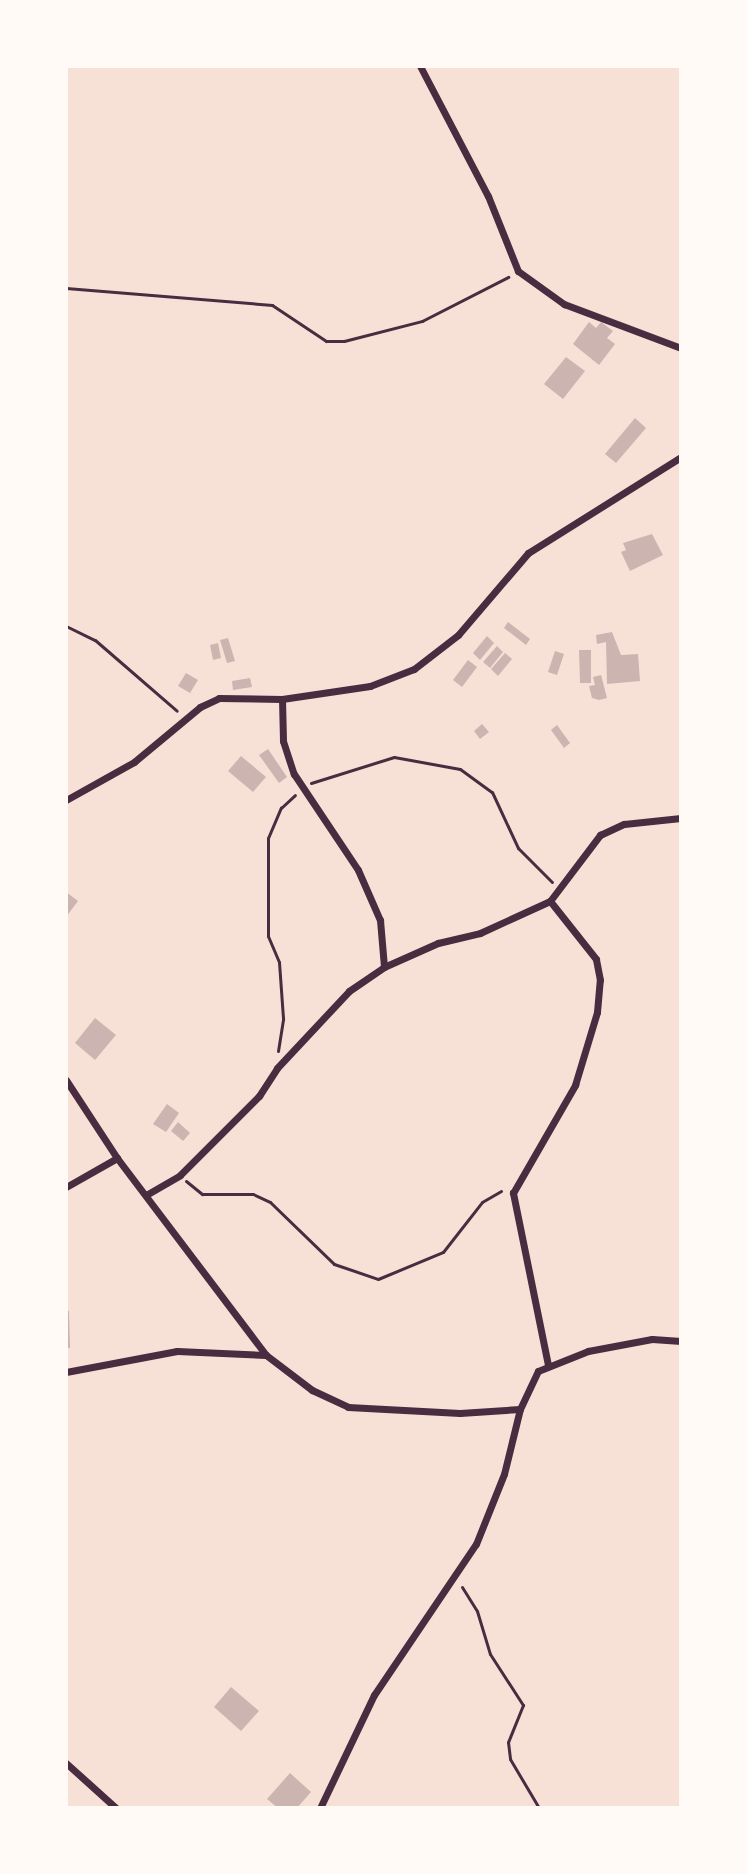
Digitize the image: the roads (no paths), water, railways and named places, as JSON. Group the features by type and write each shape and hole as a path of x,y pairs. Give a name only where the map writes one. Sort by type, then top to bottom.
{"street":[{"path":"420,66 488,196 518,271 564,304 681,348"},
{"path":"66,800 134,762 185,718 219,698 282,699 370,686 414,669 458,635 537,546 681,457"},
{"path":"282,699 283,741 302,788 358,870 380,920 384,967"},
{"path":"146,1195 180,1175 259,1096 277,1068 349,991 384,967 550,901 600,835 624,824 681,818"},
{"path":"548,1365 513,1193 575,1085 597,1012 596,959 550,901"},
{"path":"66,1080 117,1158 266,1355 312,1390 348,1407 460,1413 520,1409"},
{"path":"66,1187 117,1158"},
{"path":"320,1808 380,1684 454,1576 492,1505 531,1382 548,1365 626,1344 681,1341"},
{"path":"66,1372 177,1351 266,1355"},
{"path":"66,1763 116,1808"}]}
